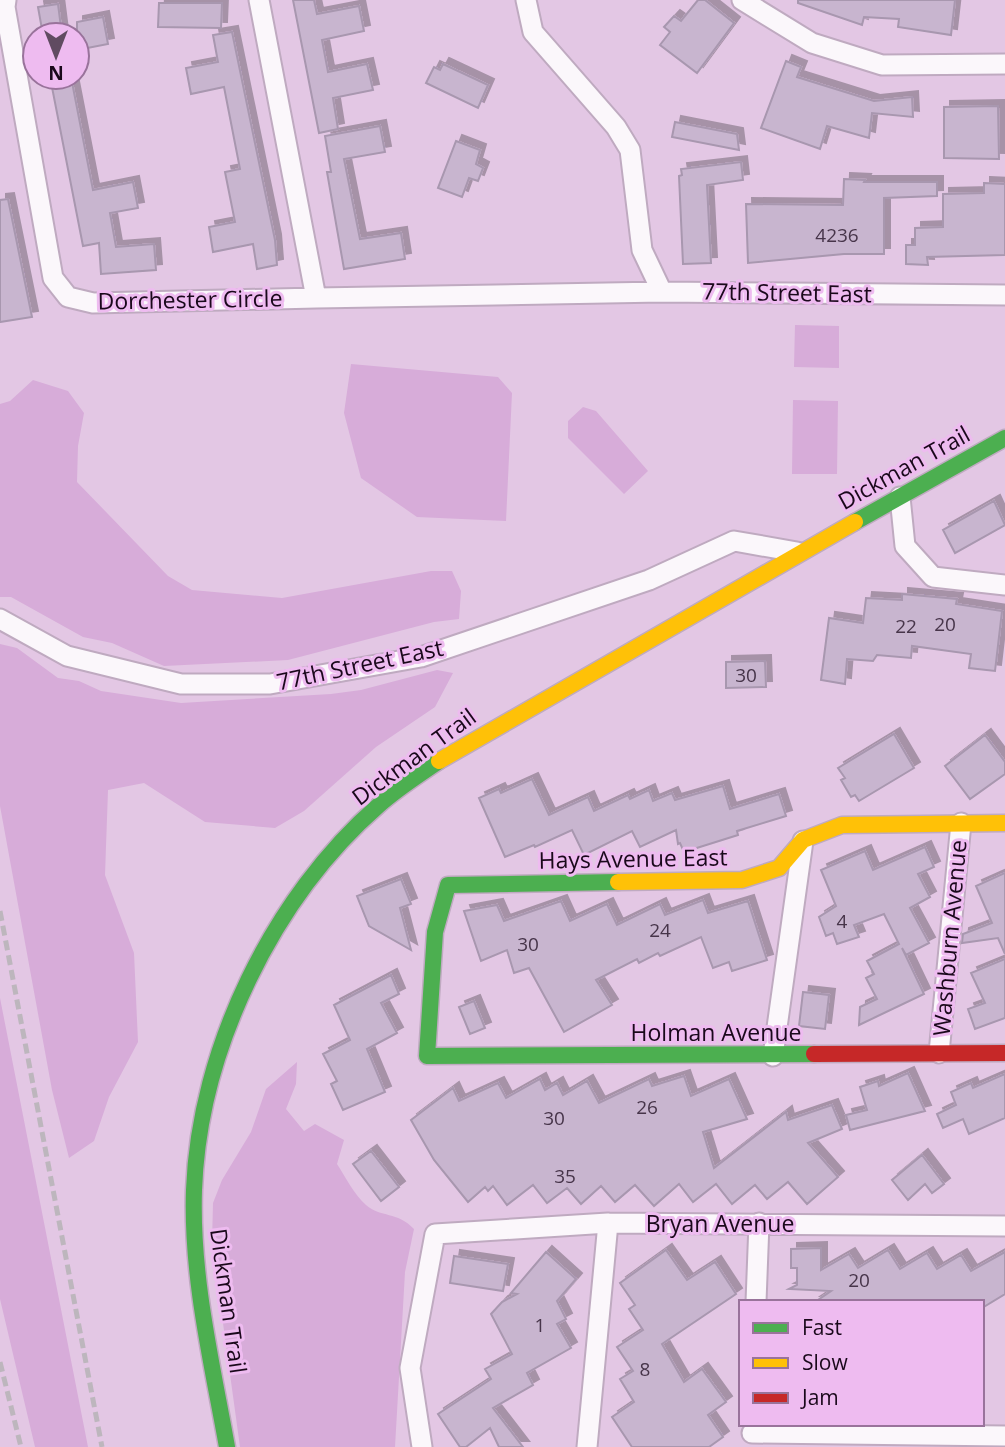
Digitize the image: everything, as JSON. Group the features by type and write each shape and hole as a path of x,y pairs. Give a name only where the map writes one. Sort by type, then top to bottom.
{"street":[{"name":"Dorchester Circle","path":"6,0 5,7 53,278 68,297 93,303 316,298 259,0"},
{"path":"526,0 533,33 616,127 630,150 642,250 662,292"},
{"path":"742,0 812,43 882,65 1005,64"},
{"name":"77th Street East","path":"316,298 662,292 1005,295"},
{"name":"Dickman Trail","path":"227,1447 194,1234 196,1154 215,1061 231,1013 268,942 339,846 384,800 469,742 797,552 1005,438"},
{"path":"900,497 905,545 933,577 1005,585"},
{"name":"77th Street East","path":"0,620 67,656 181,684 270,684 421,657 649,580 734,541 797,552"},
{"name":"Washburn Avenue","path":"939,1053 961,823"},
{"path":"773,1056 803,840 842,825 1005,823"},
{"name":"Hays Avenue East","path":"427,1056 435,932 448,885 742,880 779,867 803,840"},
{"name":"Holman Avenue","path":"427,1056 1005,1053"},
{"path":"587,1447 608,1223"},
{"name":"Bryan Avenue","path":"422,1447 410,1368 435,1234 608,1223 1005,1226"},
{"path":"756,1300 759,1223"},
{"path":"752,1435 1005,1436"}],"shaded area":[{"path":"795,325 839,326 839,368 794,367"},
{"path":"351,364 498,377 512,393 506,521 417,517 361,478 344,413"},
{"path":"33,380 68,391 84,413 78,446 77,482 168,576 192,590 282,598 431,571 452,571 461,591 459,619 434,622 288,660 164,666 112,643 83,637 11,597 0,597 0,404 10,401"},
{"path":"793,400 838,401 837,474 792,474"},
{"path":"583,407 596,411 648,471 624,494 568,438 568,421"},
{"path":"0,644 17,648 58,678 79,681 101,691 181,703 331,694 361,690 437,670 453,673 435,707 376,747 304,811 275,828 205,822 144,783 108,790 105,875 134,953 138,1042 109,1097 94,1141 69,1158 52,1090 0,806"},
{"path":"0,998 88,1447 35,1447 0,1299"},
{"path":"297,1062 296,1084 286,1109 304,1131 315,1124 344,1140 337,1164 350,1186 366,1205 377,1212 401,1219 414,1229 405,1272 395,1447 240,1447 212,1243 213,1203 222,1180 251,1132 266,1089"}],"building":[{"path":"293,0 314,0 317,14 359,6 364,31 322,40 328,72 367,64 373,90 333,98 338,129 319,133"},
{"path":"698,0 705,0 734,23 697,73 660,45 670,32 664,27 674,16 681,21"},
{"path":"798,0 955,0 951,35 898,27 899,19 864,17 862,25 798,3"},
{"path":"159,3 222,3 221,28 158,27"},
{"path":"58,4 60,21 40,21 38,7"},
{"path":"103,17 108,44 91,47 91,21 82,21"},
{"path":"232,32 275,240 277,265 257,269 253,244 213,252 209,227 235,222 225,172 240,169 224,87 191,94 186,68 218,62 213,35"},
{"path":"786,61 801,67 797,77 874,101 912,97 913,117 872,113 869,138 827,126 820,149 761,128"},
{"path":"443,64 488,85 478,108 426,83 434,67 440,70"},
{"path":"53,91 74,91 93,190 133,182 138,208 110,213 116,247 154,244 156,270 101,274 99,243 83,246"},
{"path":"998,106 999,159 944,158 944,107"},
{"path":"675,122 737,134 739,150 672,137"},
{"path":"380,126 385,152 344,159 360,239 401,233 405,259 344,269 327,172 331,172 325,136"},
{"path":"456,141 480,150 476,164 483,168 478,181 469,178 462,197 438,188"},
{"path":"741,162 743,180 707,185 711,263 683,264 679,176 682,175 681,169"},
{"path":"844,179 865,180 864,182 937,182 937,196 884,198 884,254 844,254 748,263 746,204 843,205"},
{"path":"984,183 1005,184 1005,255 927,257 928,265 906,264 906,245 915,245 915,228 943,227 943,194 984,193"},
{"path":"8,199 32,317 0,322 0,200"},
{"path":"994,501 1005,525 955,553 943,530"},
{"path":"902,594 957,599 956,604 1002,611 995,671 969,668 971,654 912,646 911,658 877,655 873,661 847,659 845,684 821,680 829,618 863,623 866,598 902,600"},
{"path":"765,661 766,687 726,688 726,662"},
{"path":"894,734 914,768 859,801 855,795 851,797 841,780 845,778 838,768"},
{"path":"985,735 1005,762 1005,774 970,799 945,766"},
{"path":"532,779 549,815 588,797 594,811 628,795 630,799 649,790 653,801 672,793 675,800 723,786 730,809 779,794 786,816 737,831 738,835 684,852 680,843 678,844 676,830 640,847 632,831 584,855 572,830 505,857 479,798 499,789 501,793"},
{"path":"925,847 934,867 918,874 930,897 910,908 929,943 906,955 902,948 924,994 859,1025 860,1007 877,999 866,978 874,974 867,961 899,944 884,914 854,925 859,937 837,944 833,933 826,936 819,917 836,906 821,870 865,851 873,870"},
{"path":"1005,873 1005,954 998,938 962,943 963,934 992,923 976,886"},
{"path":"401,879 411,904 400,908 411,950 369,926 357,896"},
{"path":"703,900 708,913 748,901 767,960 732,971 729,962 713,968 701,937 660,956 658,953 639,963 637,959 596,980 612,1005 564,1032 529,968 514,973 507,950 481,961 464,911 497,905 504,921 561,901 570,921 607,904 617,925 660,904 665,915"},
{"path":"1005,959 1005,1018 975,1029 968,1009 985,1003 971,973"},
{"path":"391,975 399,994 381,1003 397,1033 367,1049 385,1092 343,1110 331,1084 337,1081 323,1054 350,1040 334,1005"},
{"path":"803,992 829,995 825,1029 799,1026"},
{"path":"474,1001 485,1028 470,1034 459,1007"},
{"path":"908,1073 925,1111 850,1130 846,1115 867,1110 860,1087 878,1081 879,1086"},
{"path":"1005,1074 1005,1118 969,1134 963,1119 943,1128 937,1114 956,1105 951,1092 971,1083 973,1088"},
{"path":"684,1076 691,1096 729,1079 747,1119 703,1132 714,1168 786,1112 788,1120 832,1105 842,1129 808,1143 838,1177 807,1204 788,1182 767,1199 755,1185 732,1204 716,1184 693,1202 679,1184 654,1206 635,1185 615,1202 601,1186 581,1204 567,1188 547,1203 533,1185 507,1205 493,1186 488,1191 485,1187 468,1202 434,1160 411,1120 453,1088 459,1101 498,1083 506,1098 540,1079 545,1090 557,1083 563,1095 587,1081 599,1103 649,1079 652,1086"},
{"path":"371,1151 399,1187 381,1201 353,1164"},
{"path":"922,1155 944,1184 932,1193 925,1184 908,1200 892,1180"},
{"path":"821,1248 821,1270 849,1254 858,1268 888,1250 900,1269 927,1253 937,1269 961,1255 971,1271 1005,1252 1005,1294 984,1307 984,1300 818,1300 831,1291 789,1289 797,1285 797,1268 791,1268 791,1249"},
{"path":"666,1250 687,1280 715,1262 736,1294 662,1344 684,1382 702,1369 726,1402 708,1415 723,1437 709,1447 632,1447 612,1417 634,1402 620,1379 633,1371 617,1347 643,1330 629,1309 635,1305 620,1283"},
{"path":"546,1252 576,1279 557,1301 566,1319 557,1324 571,1348 527,1373 533,1385 493,1408 523,1447 499,1447 490,1428 466,1447 460,1447 438,1414 491,1379 485,1369 512,1354 491,1314 502,1302 517,1294 511,1293"},
{"path":"454,1256 508,1264 503,1291 450,1283"}],"railway":[{"path":"0,911 102,1447"},
{"path":"0,1362 21,1447"}],"traffic: fast":[{"path":"855,522 1005,438"},
{"path":"227,1447 199,1287 194,1223 199,1137 210,1084 227,1031 249,980 275,930 306,884 341,842 379,805 439,761"},
{"path":"618,882 448,885 435,932 427,1056 814,1054"}],"traffic: slow":[{"path":"439,761 855,522"},
{"path":"618,882 742,880 779,868 803,840 842,825 1005,823"}],"traffic: jam":[{"path":"814,1054 1005,1053"}]}
